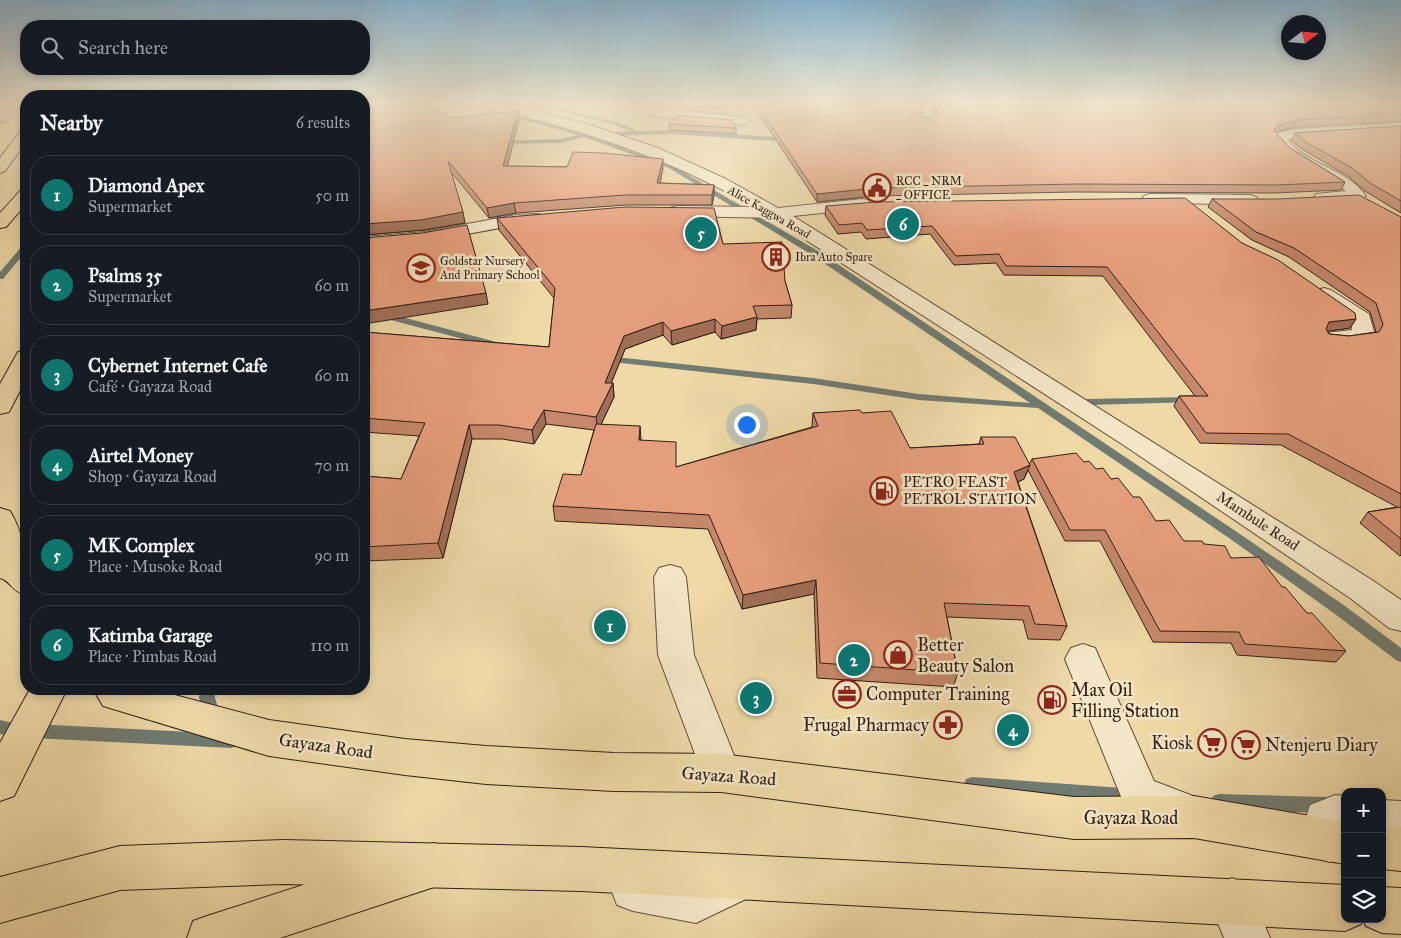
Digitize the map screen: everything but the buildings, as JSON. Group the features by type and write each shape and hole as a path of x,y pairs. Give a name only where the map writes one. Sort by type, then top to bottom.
{"main road":[{"path":"0,168 17,146"},
{"path":"0,223 20,201"},
{"path":"0,408 20,370"},
{"path":"0,518 14,573"},
{"path":"0,782 46,695"},
{"name":"Gayaza Road","path":"124,695 269,738 405,757 486,765 614,772 720,773 1074,818 1194,817 1340,833"},
{"path":"1386,848 1401,850"},
{"path":"0,900 120,868 284,862 582,869"},
{"path":"210,938 434,865"},
{"path":"742,876 1240,919 1341,908"},
{"path":"1386,910 1401,911"}],"street":[{"name":"Alice Kaggwa Road","path":"638,146 696,170 776,213 1114,427"},
{"path":"1286,146 1290,151 1329,174 1358,196 1374,205"},
{"path":"1310,198 1358,196"},
{"path":"1136,199 1264,200"},
{"path":"1185,199 1210,219"},
{"path":"665,212 776,213 875,203"},
{"path":"370,241 424,236 516,220 555,218"},
{"path":"1309,284 1362,319 1364,335 1333,338"},
{"name":"Mambule Road","path":"1114,427 1361,589 1401,618"},
{"path":"670,578 676,655 720,773"},
{"path":"1084,659 1140,794 1194,817"},
{"path":"1386,821 1401,822"},
{"path":"582,869 622,888 696,900 742,876"}],"waterway":[{"path":"613,146 671,167 815,253 1233,535 1340,610 1401,656"},
{"path":"847,185 849,199 856,199"},
{"path":"0,277 20,254"},
{"path":"370,312 501,346"},
{"path":"606,359 813,381 919,397 1034,406"},
{"path":"1087,402 1192,400"},
{"path":"207,695 213,717"},
{"path":"0,727 13,730 231,741"},
{"path":"972,785 1136,797"},
{"path":"1219,802 1326,805"}],"place":[{"name":"RCC _ NRM _ OFFICE","path":"877,188"},
{"name":"Katimba Garage","path":"903,224"},
{"name":"MK Complex","path":"701,233"},
{"name":"Ibra Auto Spare","path":"776,257"},
{"name":"Goldstar Nursery And Primary School","path":"421,268"},
{"name":"PETRO FEAST PETROL STATION","path":"884,491"},
{"name":"Diamond Apex","path":"610,626"},
{"name":"Better Beauty Salon","path":"898,655"},
{"name":"Psalms 35","path":"854,660"},
{"name":"Computer Training","path":"847,694"},
{"name":"Cybernet Internet Cafe","path":"756,698"},
{"name":"Max Oil Filling Station","path":"1052,700"},
{"name":"Frugal Pharmacy","path":"948,725"},
{"name":"Airtel Money","path":"1013,730"},
{"name":"Kiosk","path":"1212,743"},
{"name":"Ntenjeru Diary","path":"1246,745"}]}
